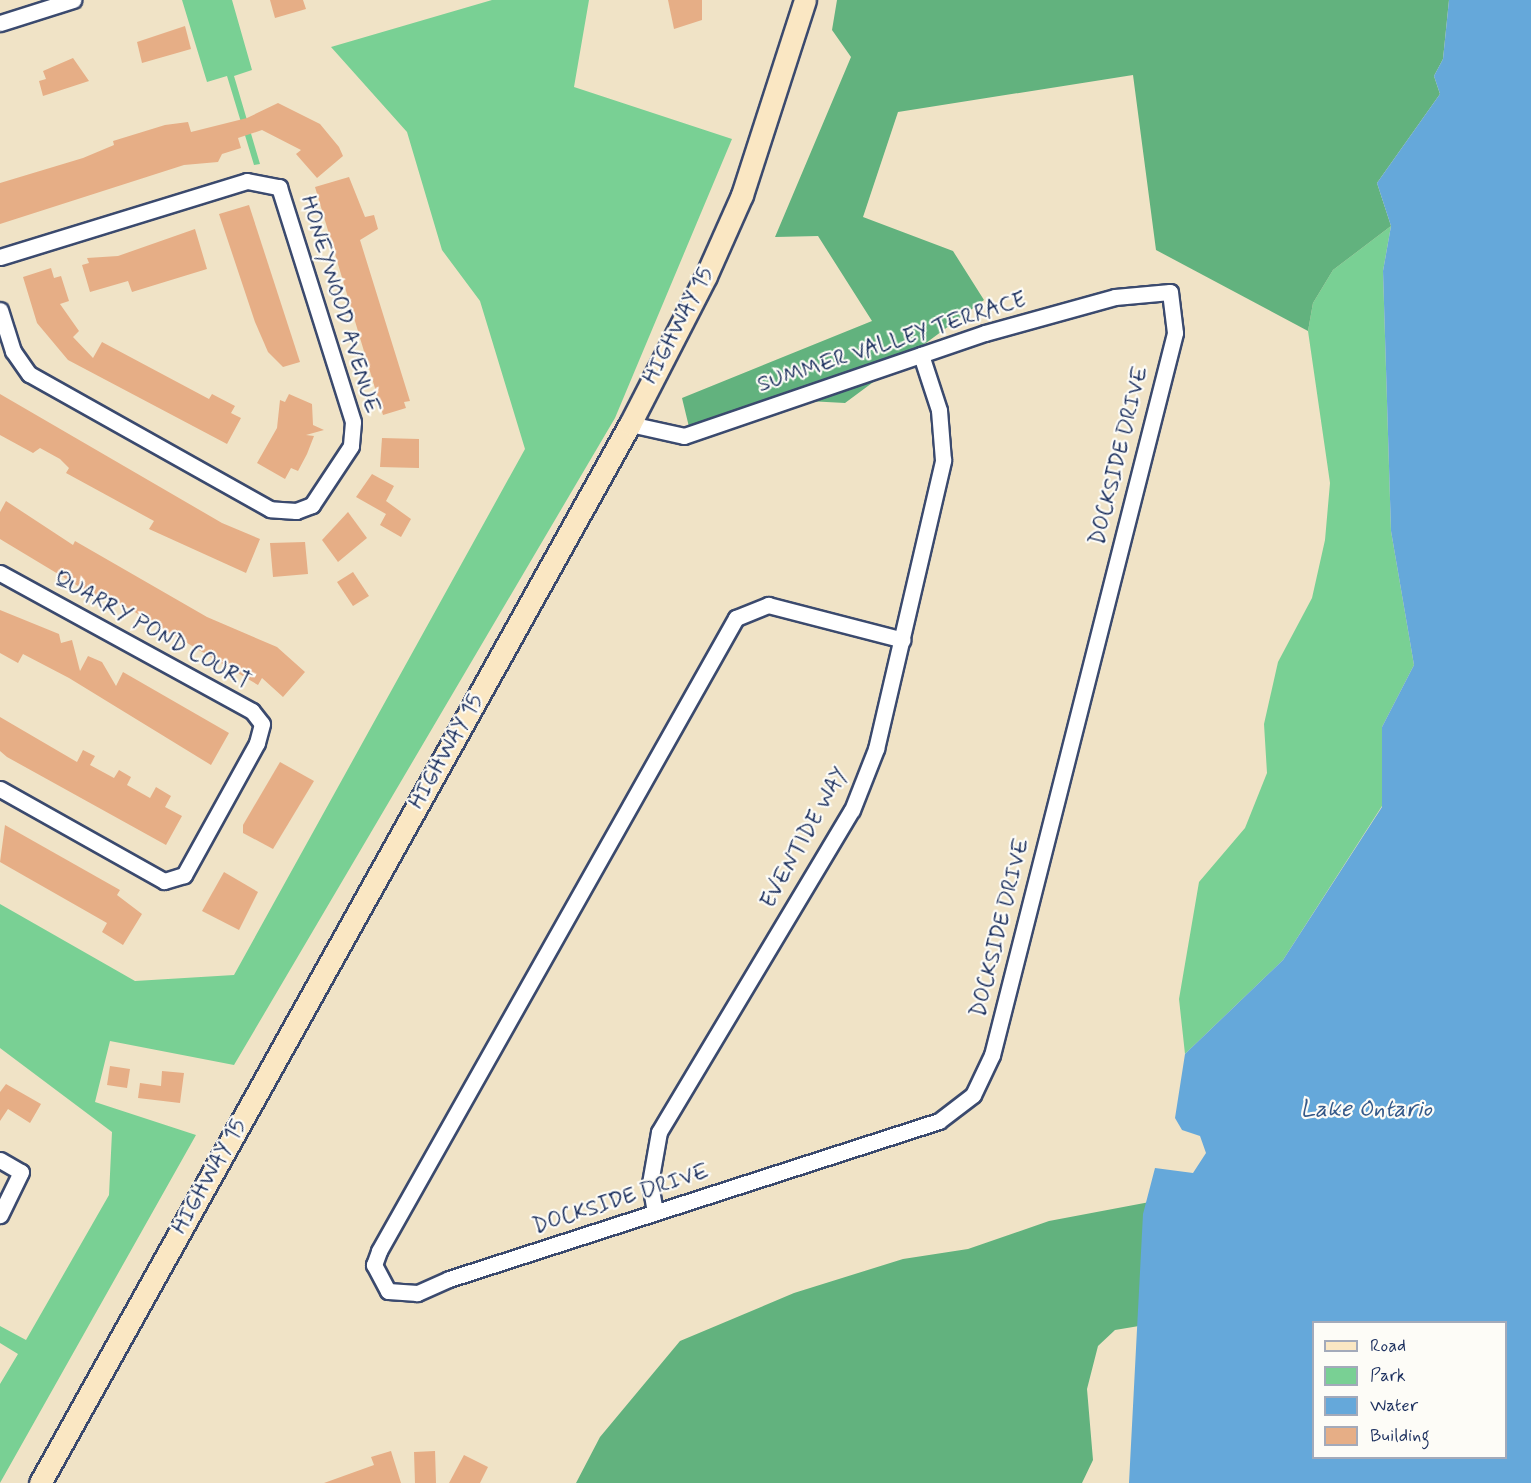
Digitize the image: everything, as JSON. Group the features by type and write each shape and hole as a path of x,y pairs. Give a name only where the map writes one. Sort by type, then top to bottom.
{"main road":[{"name":"HIGHWAY 15","path":"40,1483 630,424 742,195 805,0"}],"street":[{"path":"0,23 73,0"},
{"name":"HONEYWOOD AVENUE","path":"0,257 247,181 279,187 353,422 351,446 312,505 296,511 270,509 29,374 13,351 0,310"},
{"name":"SUMMER VALLEY TERRACE","path":"630,424 684,436 921,355 1115,297 1170,292"},
{"name":"DOCKSIDE DRIVE","path":"903,640 768,605 736,618 374,1265 388,1291 417,1293 655,1212 939,1121 957,1110 984,1077 1175,333 1170,292"},
{"name":"EVENTIDE WAY","path":"655,1212 650,1175 659,1132 852,810 876,749 944,460 939,410 921,355"},
{"name":"QUARRY POND COURT","path":"0,573 252,711 262,724 256,743 184,875 164,882 0,789"},
{"path":"0,1160 21,1172 0,1215"}],"green space":[{"path":"182,0 232,0 252,70 234,76 260,164 254,165 227,76 207,82"},
{"path":"492,0 589,0 574,87 732,139 615,418 234,1065 110,1041 95,1102 196,1135 0,1483 0,1384 18,1354 0,1343 0,1326 26,1340 109,1195 112,1132 0,1048 0,904 135,981 234,975 525,449 480,301 442,250 407,132 331,47"},
{"path":"837,0 1449,0 1443,59 1434,76 1440,94 1377,183 1391,226 1333,270 1313,303 1308,331 1156,250 1133,75 898,112 863,217 953,251 984,300 845,403 771,399 689,427 682,398 872,321 818,236 775,237 851,57 832,30"},
{"path":"1391,226 1383,271 1391,531 1414,665 1382,727 1382,806 1283,960 1185,1054 1179,999 1199,882 1245,828 1267,773 1264,724 1278,662 1312,598 1325,540 1330,483 1308,331 1313,303 1333,270"},
{"path":"1155,1201 1145,1325 1115,1330 1098,1346 1087,1389 1093,1460 1082,1483 576,1483 600,1437 680,1341 794,1293 903,1259 968,1249 1049,1221"}],"water":[{"name":"Lake Ontario","path":"1449,0 1531,0 1531,1483 1129,1483 1143,1214 1155,1168 1193,1173 1206,1153 1200,1136 1182,1130 1175,1118 1185,1054 1283,960 1382,807 1382,727 1414,665 1391,531 1383,271 1391,226 1377,183 1440,94 1434,76 1443,59"}],"building":[{"path":"270,0 303,0 306,9 275,18"},
{"path":"668,0 702,0 702,20 674,29"},
{"path":"185,26 191,49 142,63 137,42"},
{"path":"73,58 89,81 43,96 39,81 46,79 43,71"},
{"path":"278,103 320,124 339,147 343,156 317,178 296,154 301,150 262,130 238,138 241,148 222,154 218,162 184,165 0,224 0,183 83,158 114,145 113,141 165,125 188,122 191,132 247,118"},
{"path":"349,177 365,217 374,215 378,229 360,240 410,401 404,402 406,408 383,415 315,187"},
{"path":"249,205 300,362 283,367 268,352 255,322 219,214"},
{"path":"195,229 207,269 132,292 128,281 90,292 82,265 89,263 87,258 118,256"},
{"path":"51,268 54,278 61,276 69,301 60,304 79,331 73,337 93,358 102,342 209,399 212,394 235,406 231,413 241,418 227,444 68,360 37,323 23,277"},
{"path":"0,394 222,523 260,539 246,573 149,529 154,521 66,473 69,468 60,459 40,448 33,453 0,435"},
{"path":"289,394 312,404 313,425 324,430 306,435 314,436 307,454 298,471 291,468 285,479 257,463 277,428 280,400 285,402"},
{"path":"382,438 419,439 419,468 380,467"},
{"path":"372,474 394,486 386,501 411,519 401,537 380,525 386,514 356,497"},
{"path":"6,501 73,545 75,541 207,617 277,647 305,672 283,697 262,678 258,685 106,595 103,600 93,595 0,539 0,512"},
{"path":"348,512 367,538 338,562 322,540"},
{"path":"305,542 308,574 273,577 270,543"},
{"path":"353,572 369,596 353,606 337,582"},
{"path":"0,610 59,634 61,643 72,640 80,671 88,656 102,662 116,686 123,672 229,733 211,765 69,678 23,654 18,663 0,653"},
{"path":"0,717 77,762 83,750 95,756 90,765 114,778 119,770 131,777 127,785 150,798 156,787 171,796 165,807 182,816 166,845 7,757 0,751"},
{"path":"280,762 314,781 273,849 243,833 243,825"},
{"path":"5,825 120,890 117,895 142,914 123,945 102,932 107,923 0,862"},
{"path":"224,872 258,892 239,930 202,911"},
{"path":"110,1066 130,1069 127,1088 107,1085"},
{"path":"162,1071 184,1073 180,1103 138,1098 140,1083 161,1086"},
{"path":"6,1084 41,1104 30,1123 8,1109 0,1121 0,1092"},
{"path":"391,1451 401,1483 324,1483 374,1465 371,1457"},
{"path":"435,1451 436,1483 415,1483 414,1452"},
{"path":"464,1455 488,1467 480,1483 449,1483"}]}
